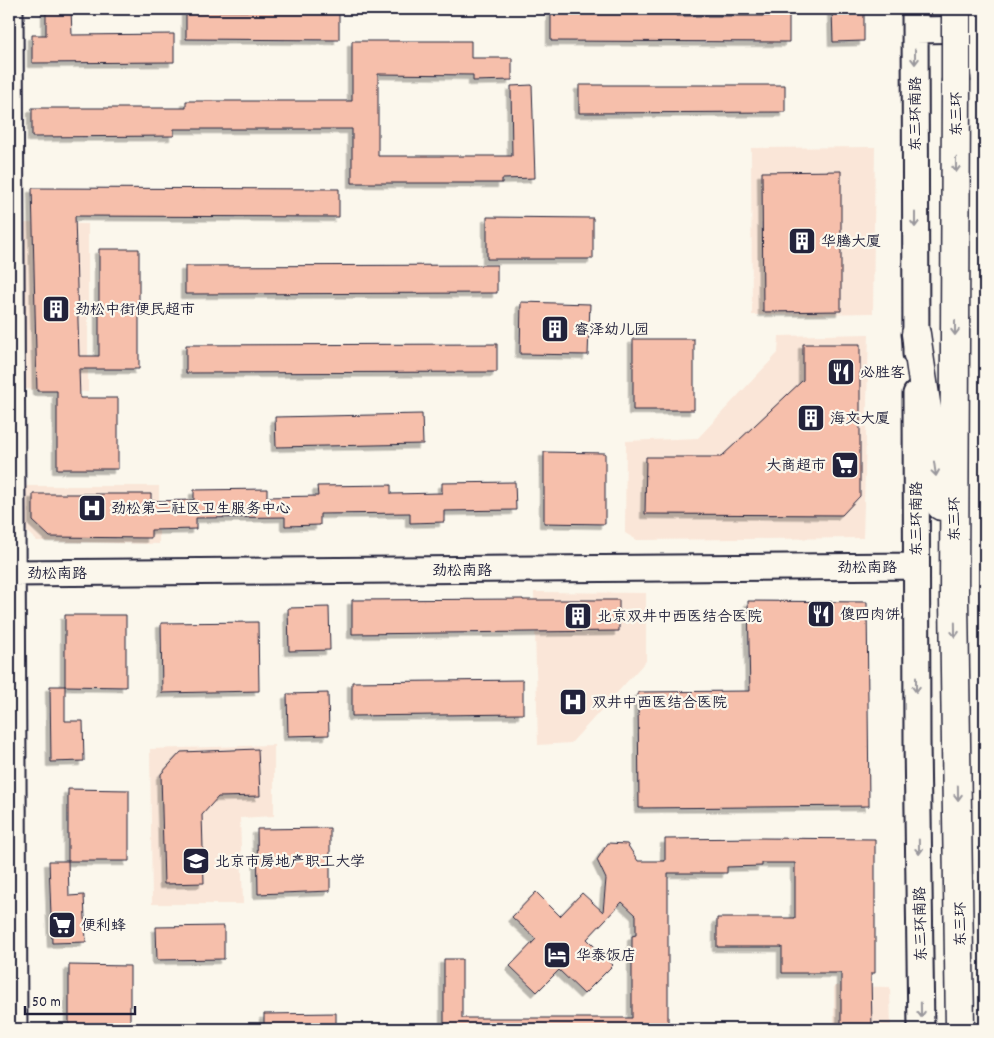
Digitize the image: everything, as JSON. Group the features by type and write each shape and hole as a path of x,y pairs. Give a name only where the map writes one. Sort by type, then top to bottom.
{"highway":[{"name":"东三环","path":"956,9 954,599 960,1029"},
{"path":"985,9 985,72"},
{"path":"916,334 954,599"}],"street":[{"path":"10,9 14,1029"},
{"path":"915,19 985,29"},
{"name":"东三环南路","path":"915,19 916,566 921,1029"},
{"name":"劲松南路","path":"11,573 916,566"}],"shaded area":[{"name":"华腾大厦","path":"875,147 873,313 752,315 751,148"},
{"name":"劲松中街便民超市","path":"22,223 88,224 88,392 24,389"},
{"name":"海文大厦","path":"869,334 863,538 637,540 625,533 626,441 698,438 778,353 779,336"},
{"name":"劲松第二社区卫生服务中心","path":"26,486 159,486 159,544 37,541 26,531"},
{"name":"双井中西医结合医院","path":"534,592 646,593 646,661 571,743 538,745"},
{"name":"北京市房地产职工大学","path":"274,745 274,816 240,818 243,904 152,904 150,749"},
{"path":"834,986 890,987 891,1029 834,1029"}],"building":[{"path":"46,9 71,9 72,35 174,34 174,62 32,63 32,35 46,35"},
{"path":"832,9 864,9 864,41 833,42"},
{"path":"186,11 339,12 339,40 186,39"},
{"path":"676,11 676,16 789,16 789,42 551,41 551,12"},
{"path":"352,41 471,41 471,58 512,58 512,80 473,81 473,75 378,74 378,156 512,156 511,86 532,85 535,178 502,179 502,183 352,183 352,129 174,129 174,136 32,137 32,108 186,108 186,101 352,101"},
{"path":"579,85 785,85 785,112 579,113"},
{"name":"华腾大厦","path":"841,171 841,311 763,312 762,172"},
{"path":"32,188 339,189 339,217 75,216 79,356 99,356 99,249 139,249 139,369 79,369 80,398 118,398 118,469 57,469 57,391 37,391"},
{"path":"487,217 593,218 593,259 487,259"},
{"path":"497,265 497,293 185,294 185,266"},
{"name":"睿泽幼儿园","path":"521,302 590,304 588,355 520,354"},
{"path":"633,339 694,339 694,410 633,410"},
{"path":"497,344 497,372 186,373 186,345"},
{"name":"海文大厦","path":"803,344 860,344 860,496 842,515 645,514 646,457 721,457 803,380"},
{"path":"422,414 423,444 276,447 275,417"},
{"path":"544,452 605,453 605,524 544,523"},
{"path":"515,482 516,510 444,511 444,522 410,523 410,513 320,514 320,525 285,526 285,517 196,518 196,529 151,530 151,538 50,537 33,521 33,494 151,494 151,501 194,500 194,490 267,489 267,497 318,496 317,486 391,485 391,494 442,493 442,483"},
{"path":"352,600 619,600 619,631 352,634"},
{"path":"748,601 867,602 869,806 639,808 638,692 750,691"},
{"path":"329,607 330,650 289,651 288,608"},
{"path":"65,615 126,615 126,687 65,686"},
{"path":"258,622 259,691 162,693 161,623"},
{"path":"523,680 523,714 352,716 352,682"},
{"path":"50,686 65,686 65,721 83,721 84,761 51,762"},
{"path":"328,693 329,735 288,736 287,694"},
{"path":"258,749 260,796 218,797 202,815 204,883 164,884 161,774 181,752"},
{"path":"68,789 129,790 129,861 68,861"},
{"path":"330,828 330,891 258,894 257,829"},
{"path":"665,839 875,839 875,973 871,973 872,1029 841,1029 841,973 782,973 782,947 717,947 717,918 795,918 795,863 762,863 762,866 727,867 727,873 668,873 668,1029 444,1029 444,959 462,959 462,1018 632,1018 632,936 636,935 636,915 622,902 587,939 613,965 584,994 559,970 537,992 510,966 536,939 512,917 536,892 560,916 582,893 603,912 606,879 597,860 608,843 627,844 638,861 665,861"},
{"path":"49,861 68,861 69,896 84,895 86,942 52,943"},
{"path":"224,926 224,959 157,960 156,927"},
{"path":"69,965 130,966 130,1029 69,1029"},
{"path":"336,1013 336,1029 264,1029 264,1014"}],"place":[{"name":"华腾大厦","path":"802,241"},
{"name":"劲松中街便民超市","path":"56,309"},
{"name":"睿泽幼儿园","path":"555,329"},
{"name":"必胜客","path":"841,372"},
{"name":"海文大厦","path":"811,418"},
{"name":"大商超市","path":"845,465"},
{"name":"劲松第二社区卫生服务中心","path":"92,508"},
{"name":"傻四肉饼","path":"821,614"},
{"name":"北京双井中西医结合医院","path":"578,616"},
{"name":"双井中西医结合医院","path":"573,702"},
{"name":"北京市房地产职工大学","path":"196,861"},
{"name":"便利蜂","path":"62,925"},
{"name":"华泰饭店","path":"557,955"}]}
